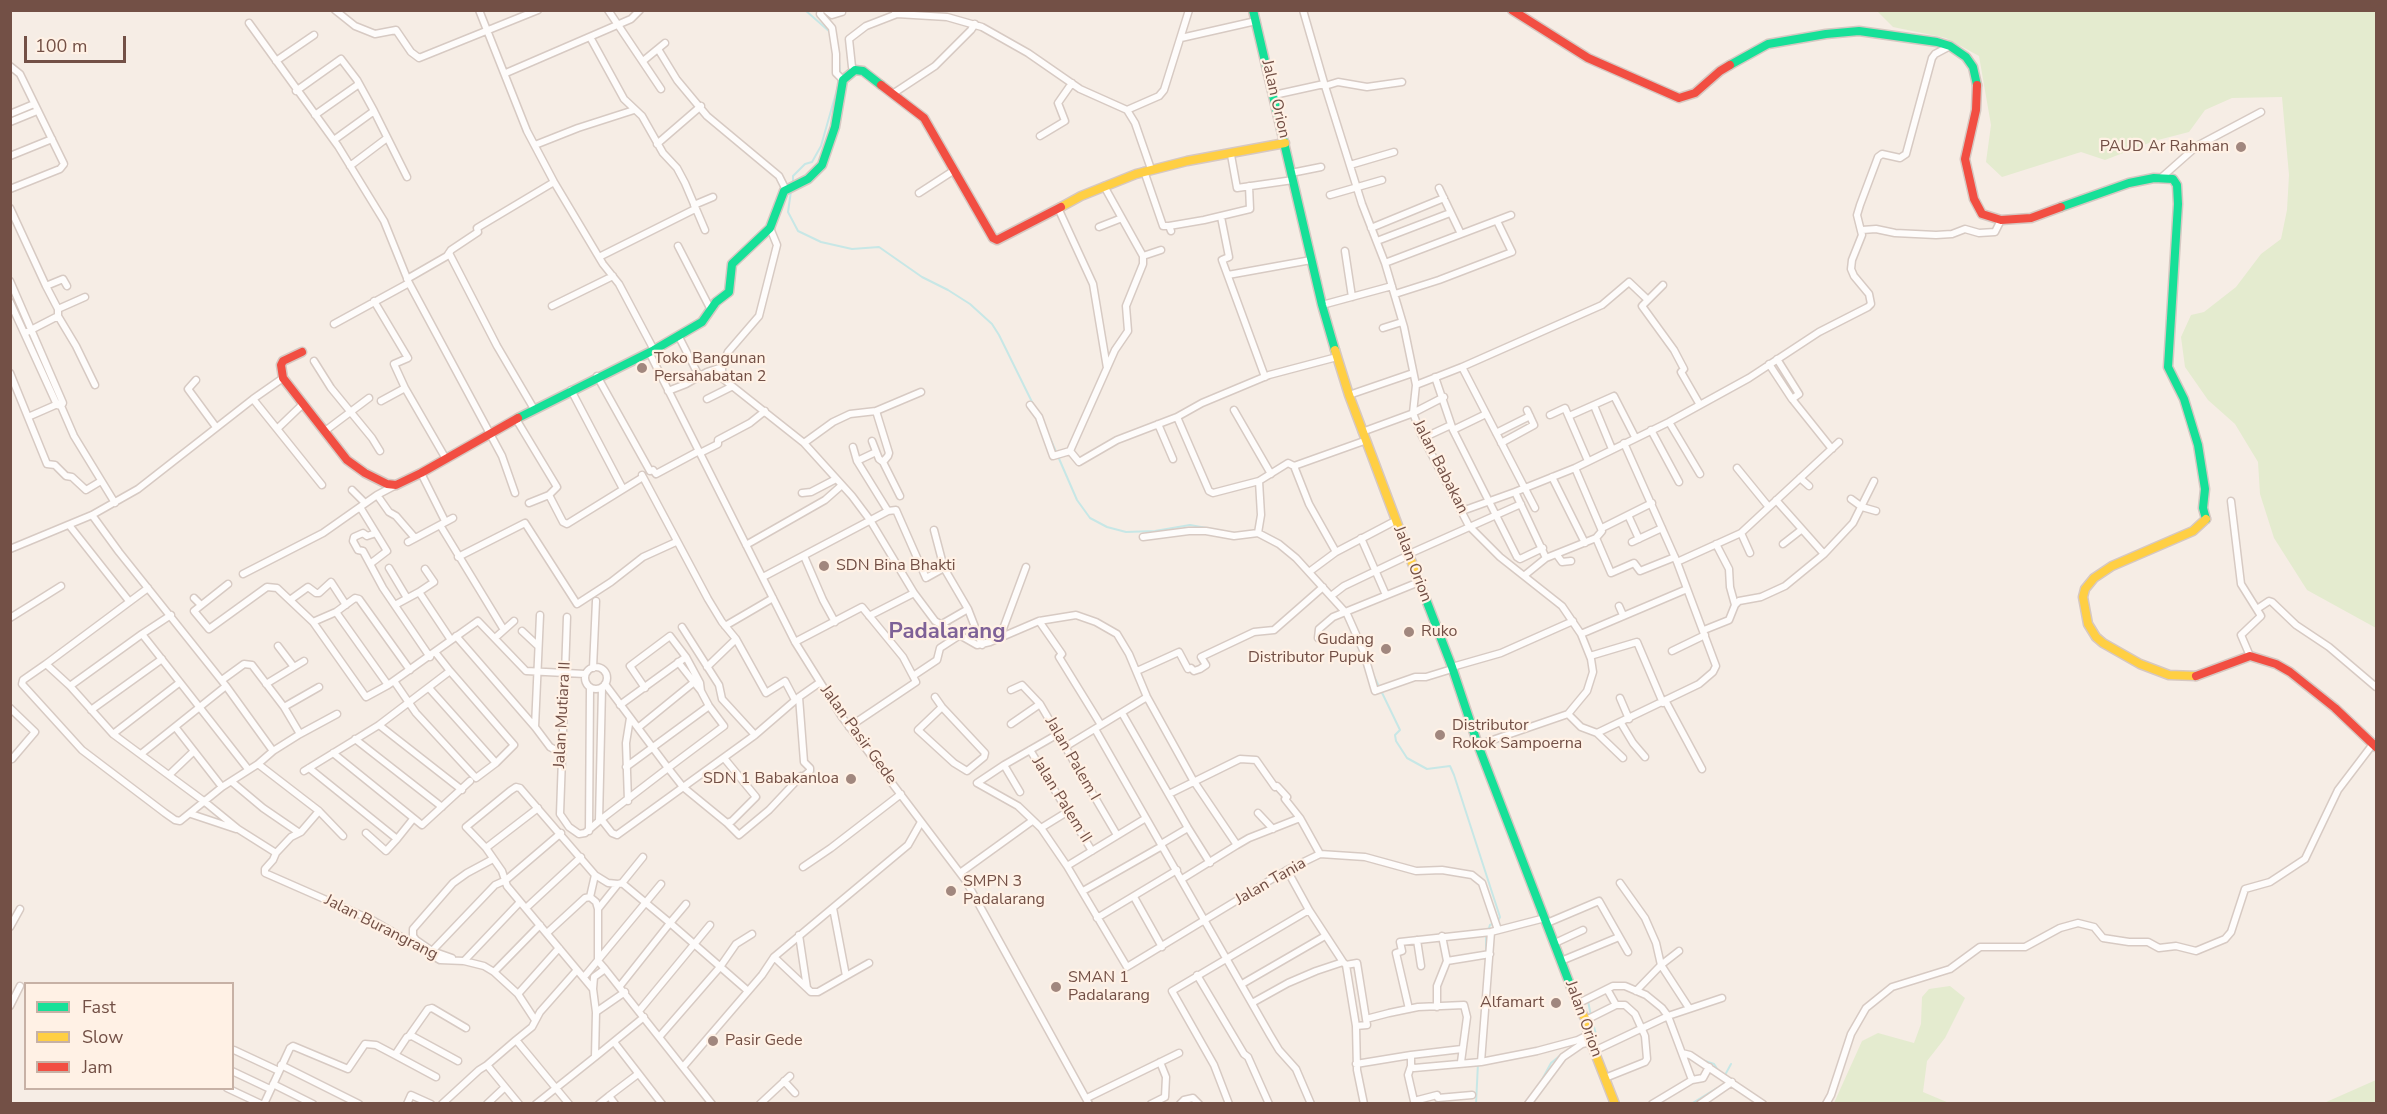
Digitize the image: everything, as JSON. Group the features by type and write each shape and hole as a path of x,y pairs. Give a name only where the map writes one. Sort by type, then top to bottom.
{"main road":[{"name":"Jalan Orion","path":"1254,10 1311,260 1349,395 1452,668 1478,745 1577,1004 1586,1020 1591,1041 1615,1104"},
{"path":"1512,10 1588,58 1679,98 1695,93 1720,71 1768,44 1859,31 1937,42 1950,46 1966,57 1974,67 1977,79 1976,110 1965,159 1974,199 1982,214 2001,220 2031,218 2129,183 2162,177 2176,182 2178,193 2168,367 2184,399 2198,445 2205,489 2203,508 2206,519 2197,529 2101,572 2085,589 2083,605 2091,630 2103,643 2140,664 2169,675 2198,676 2250,656 2276,664 2290,672 2335,708 2375,745"},
{"path":"302,352 283,361 281,365 283,378 354,465 380,481 396,485 421,473 597,376 652,351 698,326 729,292 732,264 770,228 781,195 822,165 835,127 841,78 855,70 863,71 924,118 993,238 1001,240 1058,208 1104,186 1147,170 1285,143"}],"street":[{"path":"335,10 355,26 375,34 396,30 411,52 419,58 538,10"},
{"name":"Jalan Pasir Gede","path":"479,10 535,145 554,182 613,276 652,351 668,391 795,642 849,727 960,873 990,921 1088,1101"},
{"path":"608,10 661,89"},
{"path":"506,73 631,19 640,10"},
{"path":"820,10 820,15 832,28 841,78"},
{"path":"826,10 832,15 842,12"},
{"path":"855,70 852,67 849,39 866,26 896,12 947,17 975,24 1005,38 1072,83 1108,103 1127,110 1159,96 1164,90 1189,10"},
{"name":"Jalan Babakan","path":"1303,10 1324,85 1371,228 1385,263 1390,286 1395,294 1411,373 1416,385 1410,414 1469,526 1500,558 1525,575 1562,606 1581,634 1590,656 1593,672 1589,687 1581,701 1568,714"},
{"path":"1181,38 1256,21"},
{"path":"249,23 296,91 334,140 384,221 408,281 509,470 515,493"},
{"path":"894,93 935,66 975,24"},
{"path":"276,61 314,35"},
{"path":"590,37 624,99 642,116 657,144 681,176 705,230"},
{"path":"643,61 665,43"},
{"path":"1462,511 1575,468 1669,422 1820,332 1868,308 1871,304 1869,294 1851,269 1862,230 1857,215 1878,157 1882,154 1900,158 1906,154 1932,58 1950,46"},
{"path":"658,49 677,80 706,116 792,188"},
{"path":"296,91 341,59 374,111 407,177"},
{"path":"10,66 20,74 64,166 10,189"},
{"path":"10,78 20,74"},
{"path":"1274,95 1338,82 1367,87 1402,82"},
{"path":"1040,136 1065,121 1058,104 1072,83"},
{"path":"315,115 358,84"},
{"path":"657,144 700,106"},
{"path":"10,114 35,107"},
{"path":"10,122 35,107"},
{"path":"535,145 634,110"},
{"path":"1127,110 1140,138 1163,226 1170,229 1250,209 1249,186"},
{"path":"334,140 374,111"},
{"path":"2162,177 2197,146 2261,112"},
{"path":"350,166 387,138"},
{"path":"1134,144 1140,138"},
{"path":"10,156 52,139"},
{"path":"1350,165 1395,152"},
{"path":"1231,155 1237,188 1292,177 1321,167"},
{"path":"920,193 953,171"},
{"path":"1330,195 1382,180"},
{"path":"334,324 408,281 449,254 477,232 477,228 554,182"},
{"path":"1070,451 1115,350 1128,330 1126,306 1143,264 1143,256 1104,186"},
{"path":"1439,188 1461,234"},
{"path":"599,257 713,197"},
{"path":"1371,228 1444,198"},
{"path":"10,208 58,313 95,385"},
{"path":"1058,208 1093,284 1107,368"},
{"path":"1377,241 1450,213"},
{"path":"1385,263 1511,215"},
{"path":"1221,217 1229,257 1222,260 1265,377"},
{"path":"1098,227 1122,218"},
{"path":"1862,230 1876,229 1936,235 1952,234 1965,229 1979,233 1995,232 2001,220"},
{"path":"1395,294 1512,252 1497,221"},
{"path":"770,228 777,245 759,316 731,348 722,367 722,378 804,443 842,485 870,520 914,593 933,619 978,645 1039,621 1076,615 1096,622 1119,637 1137,671 1147,697 1193,780 1237,845"},
{"path":"678,246 711,310"},
{"path":"1143,256 1161,250"},
{"path":"1345,251 1352,297"},
{"path":"449,254 497,346 534,410"},
{"path":"1228,275 1311,260"},
{"path":"552,306 613,276"},
{"path":"46,286 63,279 67,286"},
{"path":"10,281 32,329 60,404"},
{"path":"1416,385 1602,305 1629,282 1648,300"},
{"path":"1663,285 1642,306 1674,350 1684,369 1681,372 1700,405"},
{"path":"1323,305 1390,286"},
{"path":"25,333 86,297"},
{"path":"374,301 408,358 394,364 405,388 446,459"},
{"path":"11,307 75,436 114,503"},
{"path":"1383,328 1401,322"},
{"path":"679,337 699,376"},
{"path":"1070,451 1079,462 1117,440 1177,417 1202,403 1265,377 1286,369 1337,357"},
{"path":"1778,359 1799,394 1792,399"},
{"path":"314,361 380,451"},
{"path":"1769,364 1792,399 1832,449"},
{"path":"668,391 722,367"},
{"path":"1462,367 1535,508"},
{"path":"1349,395 1411,373"},
{"path":"11,375 48,464 55,465 86,490 101,480"},
{"path":"597,376 650,471"},
{"path":"1435,377 1452,427 1518,558 1543,548"},
{"path":"10,549 92,515 138,489 216,427 283,378"},
{"path":"196,380 188,389 216,427"},
{"path":"707,399 731,387"},
{"path":"381,400 405,388"},
{"path":"571,390 622,489"},
{"path":"804,443 833,422 850,414 876,411 921,392"},
{"path":"1569,416 1614,396 1635,437"},
{"path":"1294,466 1363,437 1443,397"},
{"path":"325,431 369,398"},
{"path":"253,399 322,485"},
{"path":"28,417 60,404"},
{"path":"278,429 303,404"},
{"path":"1030,405 1039,417 1056,455 1070,451"},
{"path":"1550,415 1565,408 1588,461"},
{"path":"1594,408 1612,449"},
{"path":"1234,410 1271,474"},
{"path":"549,495 565,524 643,477 642,475 653,470 656,474 718,444 718,440 750,423 765,411"},
{"path":"876,411 889,453 883,462"},
{"path":"1496,433 1528,413 1534,425 1501,442"},
{"path":"1424,438 1486,414"},
{"path":"1177,417 1211,492 1258,481 1288,463 1294,466 1309,504 1336,552"},
{"path":"516,419 557,487 549,495 530,503"},
{"path":"1669,422 1700,474"},
{"path":"1158,424 1173,459"},
{"path":"1651,430 1679,482"},
{"path":"872,441 879,459 883,462 900,496"},
{"path":"1596,538 1611,573 1634,563 1640,571 1676,560 1741,533 1839,442"},
{"path":"1597,733 1622,723 1699,684 1714,670 1716,664 1676,560 1624,443"},
{"path":"853,447 857,460 888,511"},
{"path":"857,460 876,452"},
{"path":"1525,575 1546,558 1596,538 1601,533 1602,528 1575,468"},
{"path":"1737,468 1768,506"},
{"path":"421,473 458,556 504,630"},
{"path":"604,686 639,727 683,787 739,835 769,810 801,776 803,777 810,771 804,762 797,698 785,681 766,693 736,639 725,626 676,542 643,477"},
{"path":"1552,477 1585,543"},
{"path":"1800,477 1809,486"},
{"path":"802,493 811,492 836,479"},
{"path":"1258,481 1261,516 1258,531"},
{"path":"1672,651 1729,620 1739,601 1761,597 1785,586 1824,554 1846,532 1862,507 1874,481"},
{"path":"243,574 322,532 396,485"},
{"path":"746,545 825,500 842,485"},
{"path":"352,490 387,552 370,564"},
{"path":"1515,492 1546,558"},
{"path":"377,495 389,512 396,516 415,538"},
{"path":"1851,499 1862,507 1876,511"},
{"path":"1776,500 1824,554"},
{"path":"2231,501 2241,584 2261,617 2241,635 2250,656"},
{"path":"1333,594 1409,554 1521,504"},
{"path":"1602,528 1652,504"},
{"path":"763,577 870,520 888,511 896,510 926,578 944,567"},
{"path":"92,515 224,683 273,751"},
{"path":"1628,515 1635,541 1662,528"},
{"path":"408,542 453,518"},
{"path":"1310,571 1336,552 1395,521"},
{"path":"458,556 525,523 577,604 611,582 643,557 676,542"},
{"path":"69,525 129,601"},
{"path":"934,530 944,567 968,609 982,645"},
{"path":"1783,544 1801,530"},
{"path":"1143,537 1189,531 1206,531 1234,536 1258,531 1279,544 1310,571 1346,610 1363,650 1375,691 1415,677 1426,677 1501,653 1546,635 1572,621"},
{"path":"336,612 416,713 476,778 514,747 514,744 450,671 432,654 394,605 363,551 358,550 352,539 363,533 368,536 376,533"},
{"path":"1741,533 1750,552"},
{"path":"1361,538 1386,595"},
{"path":"1716,544 1729,569 1730,587 1735,605"},
{"path":"1557,555 1562,562 1571,561"},
{"path":"804,556 835,622"},
{"path":"1000,637 1026,567"},
{"path":"389,568 407,598"},
{"path":"394,605 434,582 426,569"},
{"path":"290,600 308,587 319,593 331,582 346,605"},
{"path":"1318,638 1319,629 1325,622 1346,610 1419,582"},
{"path":"228,584 194,612 211,629 243,602 267,586 277,588 312,622 366,697 392,683 479,621 526,671 585,674 593,668 599,668 605,672 607,678 604,686 600,820 612,834 617,835 755,735 797,698 819,683"},
{"path":"10,618 60,586"},
{"path":"1137,671 1179,652 1188,669 1191,668 1194,671 1200,669 1206,665 1201,657 1254,632 1274,630 1323,587"},
{"path":"148,588 23,680 22,684 82,750 175,820 180,821 191,814 273,751 337,714"},
{"path":"1581,634 1687,589"},
{"path":"419,592 454,638 535,727 550,747 561,753"},
{"path":"869,616 914,593"},
{"path":"194,598 201,604"},
{"path":"312,622 336,612 355,598 361,601 410,670"},
{"path":"725,626 773,598"},
{"path":"593,668 596,601"},
{"path":"2257,609 2268,601 2272,602 2296,625 2329,647 2376,687"},
{"path":"1619,606 1623,615"},
{"path":"795,642 862,607 903,657 916,682 849,727"},
{"path":"942,624 968,609"},
{"path":"70,686 171,615"},
{"path":"535,727 540,615"},
{"name":"Jalan Mutiara II","path":"567,617 560,814 576,833 582,835 589,831"},
{"path":"495,638 514,621"},
{"path":"1039,621 1062,654 1059,657 1071,672 1146,818 1225,958 1279,1050 1296,1069 1311,1104"},
{"path":"682,627 719,685 719,693 726,705 755,735"},
{"path":"522,631 538,646"},
{"path":"142,634 248,769"},
{"path":"913,676 938,660 940,648 960,635"},
{"path":"645,688 630,669 632,663 669,636 686,657 700,683 701,691"},
{"path":"707,667 736,639"},
{"path":"1590,656 1637,642 1664,702 1702,769"},
{"path":"278,646 294,667"},
{"path":"620,705 686,657"},
{"path":"91,710 162,659"},
{"path":"266,684 304,661"},
{"path":"589,831 600,820 724,727 701,691 678,662"},
{"path":"46,664 70,686 113,734 206,802 238,829 276,853 298,832 301,832 319,811"},
{"path":"141,754 200,708 244,664 250,665 266,684 284,707 300,734"},
{"path":"397,839 306,770 379,725 450,671"},
{"path":"585,674 585,680 590,688 589,831"},
{"path":"639,727 693,682"},
{"path":"113,734 179,683"},
{"name":"Jalan Palem I","path":"1011,690 1020,684 1040,704 1117,835"},
{"path":"590,688 596,690 604,686"},
{"path":"284,707 319,687"},
{"path":"429,688 496,763"},
{"path":"935,697 985,753 984,757 967,771 918,730 942,707"},
{"path":"1065,747 1147,697"},
{"path":"1620,698 1629,719"},
{"path":"1011,724 1040,704"},
{"path":"626,767 709,706"},
{"path":"10,721 13,711 34,729 34,732 11,759"},
{"path":"1122,713 1210,863"},
{"path":"1478,745 1568,714 1581,727 1597,733 1623,758"},
{"path":"628,801 626,743 630,718"},
{"path":"1622,723 1633,743 1645,757"},
{"path":"379,725 462,790"},
{"path":"176,728 222,788"},
{"path":"980,781 1058,734"},
{"path":"355,740 442,807"},
{"path":"1826,1104 1851,1034 1866,1008 1892,987 1950,969 1980,947 2025,947 2060,928 2078,923 2094,927 2103,938 2148,942 2159,948 2176,946 2196,951 2225,939 2231,932 2245,889 2270,882 2305,859 2338,790 2375,745"},
{"name":"Jalan Palem II","path":"1030,750 1092,851"},
{"path":"169,775 194,751"},
{"path":"333,753 413,819 424,825 470,782"},
{"path":"724,758 756,796 732,821 727,823"},
{"path":"1169,794 1193,780 1240,759 1256,760 1275,787 1277,786 1287,797 1285,799 1300,818 1320,854"},
{"path":"258,764 319,811 343,836"},
{"path":"1004,765 1020,792"},
{"path":"972,767 980,781 1018,806 1041,828 1083,891 1097,918 1177,870"},
{"path":"232,782 263,808 298,832"},
{"path":"593,988 507,886 502,871 494,859 466,827 516,787 520,788 561,833 595,875 608,883 620,883 748,991"},
{"path":"803,867 901,794"},
{"path":"486,849 538,808"},
{"path":"1041,828 1067,812"},
{"path":"1258,813 1272,828"},
{"path":"191,814 238,829"},
{"path":"1067,866 1146,818"},
{"path":"1182,879 1237,845 1272,828 1300,818"},
{"path":"366,833 386,851 413,819"},
{"path":"960,873 1032,821"},
{"path":"683,1067 774,957 908,845 921,822"},
{"path":"1083,891 1188,828"},
{"path":"432,951 495,885 506,880 561,833"},
{"name":"Jalan Burangrang","path":"276,853 265,868 267,875 372,920 401,936 428,955 440,960 464,961 484,966 518,994 535,1020"},
{"name":"Jalan Tania","path":"1097,918 1127,967 1287,870 1320,854 1360,856 1416,871 1442,870 1472,874 1482,883 1494,918 1487,954 1478,1062"},
{"path":"526,908 582,857"},
{"path":"598,909 643,857"},
{"path":"455,960 432,951 416,940 413,936 413,929 453,883 494,859"},
{"path":"1287,870 1309,910 1344,964 1356,1026 1356,1064 1364,1104"},
{"path":"590,897 595,875"},
{"path":"1620,883 1652,931 1661,965 1689,1008"},
{"path":"584,977 661,884"},
{"path":"590,897 596,902 598,909 598,961 712,1104"},
{"path":"546,933 582,900 590,897"},
{"path":"1134,897 1162,947"},
{"path":"1409,1009 1396,953 1402,951 1400,942 1492,931 1546,920 1599,901 1628,952"},
{"path":"464,961 520,902"},
{"path":"620,986 686,904"},
{"path":"833,908 846,976"},
{"path":"10,927 20,909"},
{"path":"1229,1104 1215,1065 1172,991 1309,910"},
{"path":"536,1104 614,1042 642,1014 710,924"},
{"path":"494,972 540,925"},
{"path":"1555,943 1583,930"},
{"path":"660,1036 720,967 736,944 752,934"},
{"path":"799,935 807,988"},
{"path":"1242,984 1325,936"},
{"path":"1437,1006 1440,972 1447,961 1442,936"},
{"path":"1561,961 1619,937"},
{"path":"1417,940 1421,966"},
{"path":"518,994 559,948"},
{"path":"1636,991 1661,965 1679,951"},
{"path":"1447,961 1487,954"},
{"path":"774,957 812,992 818,992 869,963"},
{"path":"1252,1003 1288,983 1344,964 1357,963 1367,1026 1356,1026"},
{"path":"595,1057 594,977 605,969"},
{"path":"443,1103 532,1027 540,1012 577,970"},
{"path":"1197,975 1244,1054 1248,1057 1269,1104"},
{"path":"10,1006 20,986"},
{"path":"1577,1004 1607,989 1619,986 1636,991 1657,1004 1668,1016 1682,1053 1682,1059 1692,1080"},
{"path":"1607,989 1616,1005"},
{"path":"596,1012 625,992"},
{"path":"1528,1104 1563,1057 1582,1044 1642,1028 1689,1008 1722,998"},
{"path":"1366,1019 1409,1009 1464,1005 1467,1017 1461,1062"},
{"path":"1586,1020 1616,1005 1625,1005 1630,1008 1642,1028 1647,1046 1645,1062 1605,1078"},
{"path":"395,1055 428,1009 432,1008 466,1028"},
{"path":"409,1036 458,1061"},
{"path":"516,1040 569,1104"},
{"path":"1411,1066 1418,1068 1478,1062 1578,1040 1591,1041"},
{"path":"614,1042 662,1104"},
{"path":"229,1090 262,1104 293,1046 348,1069 363,1046 368,1043 436,1077"},
{"path":"1356,1064 1462,1049"},
{"path":"234,1050 359,1104"},
{"path":"1088,1101 1179,1053"},
{"path":"1682,1053 1690,1055 1763,1104"},
{"path":"1411,1055 1411,1066 1408,1071 1414,1101 1437,1095 1438,1098 1453,1100 1472,1095"},
{"path":"1151,1104 1165,1097 1166,1077 1160,1062"},
{"path":"487,1065 519,1104"},
{"path":"1652,1104 1692,1080 1703,1078 1709,1067"},
{"path":"234,1072 313,1104"},
{"path":"599,1104 638,1074"},
{"path":"760,1104 790,1076"},
{"path":"784,1081 795,1093"},
{"path":"1700,1104 1731,1081"},
{"path":"487,1104 505,1087"},
{"path":"407,1104 411,1095 431,1104"},
{"path":"609,1096 615,1104"},
{"path":"1180,1104 1184,1100 1193,1098 1199,1104"}],"green space":[{"path":"1877,11 2376,11 2376,628 2307,590 2274,538 2260,494 2258,462 2235,424 2208,400 2185,367 2181,337 2191,315 2204,312 2236,287 2261,254 2281,239 2287,210 2289,175 2282,97 2232,98 2205,110 2189,132 2154,141 2105,160 2081,152 2002,177 1986,162 1991,125 1979,56 1946,38 1893,27"},
{"path":"1950,986 1965,998 1945,1038 1927,1061 1923,1092 1949,1103 1834,1103 1862,1041 1878,1033 1914,1043 1921,1024 1922,997 1929,989"},
{"path":"2376,1080 2376,1103 2324,1103"}],"waterway":[{"path":"805,10 830,32"},
{"path":"839,60 840,75"},
{"path":"793,182 793,176 805,164 812,162 821,146 838,86"},
{"path":"791,191 788,212 798,231 821,242 852,249 879,247 922,277 970,304 992,324 999,335 1033,404"},
{"path":"1050,438 1077,500 1090,518 1107,527 1126,532 1155,531 1190,525 1234,533 1256,531"},
{"path":"1262,532 1276,539"},
{"path":"1319,579 1332,593"},
{"path":"1372,672 1400,730 1395,735 1396,741 1407,758 1427,769 1450,766 1454,775 1500,917 1498,921 1490,925 1486,937 1486,953"},
{"path":"1588,1001 1591,1016"},
{"path":"1592,1020 1596,1034 1593,1036"},
{"path":"1539,1085 1551,1063 1562,1054"},
{"path":"1702,1060 1714,1064 1720,1073"},
{"path":"1476,1104 1478,1063"},
{"path":"1725,1075 1731,1064"},
{"path":"1691,1104 1717,1088"}],"traffic: fast":[{"path":"1253,10 1322,305 1335,350"},
{"path":"1730,65 1768,44 1859,31 1937,42 1950,46 1966,57 1973,67 1977,85"},
{"path":"518,418 654,350 702,322 716,302 729,292 732,264 770,228 784,191 808,179 822,165 835,127 843,80 855,70 863,71 881,85"},
{"path":"2061,207 2129,183 2154,178 2173,179 2177,185 2178,204 2168,367 2184,399 2198,445 2205,489 2203,508 2206,519"},
{"path":"1420,584 1452,667 1478,745 1579,1008"}],"traffic: slow":[{"path":"1061,207 1081,196 1136,174 1187,161 1285,143"},
{"path":"1335,350 1349,395 1420,584"},
{"path":"2196,676 2169,675 2140,664 2103,643 2088,624 2083,597 2085,589 2094,578 2112,566 2193,531 2206,519"},
{"path":"1579,1008 1586,1020 1588,1035 1615,1104"}],"traffic: jam":[{"path":"1512,10 1588,58 1679,98 1695,93 1730,65"},
{"path":"881,85 924,118 993,238 997,240 1061,207"},
{"path":"1977,85 1976,110 1965,159 1974,199 1982,214 2001,220 2031,218 2061,207"},
{"path":"302,352 283,361 281,365 283,378 347,460 365,473 387,484 396,485 421,473 518,418"},
{"path":"2196,676 2250,656 2276,664 2290,672 2335,708 2376,747"}],"place":[{"name":"PAUD Ar Rahman","path":"2241,147"},
{"name":"Toko Bangunan Persahabatan 2","path":"642,368"},
{"name":"SDN Bina Bhakti","path":"824,566"},
{"name":"Ruko","path":"1409,632"},
{"name":"Gudang Distributor Pupuk","path":"1386,649"},
{"name":"Distributor Rokok Sampoerna","path":"1440,735"},
{"name":"SDN 1 Babakanloa","path":"851,779"},
{"name":"SMPN 3 Padalarang","path":"951,891"},
{"name":"SMAN 1 Padalarang","path":"1056,987"},
{"name":"Alfamart","path":"1556,1003"},
{"name":"Pasir Gede","path":"713,1041"}],"district":[{"name":"Padalarang","path":"947,633"}]}
